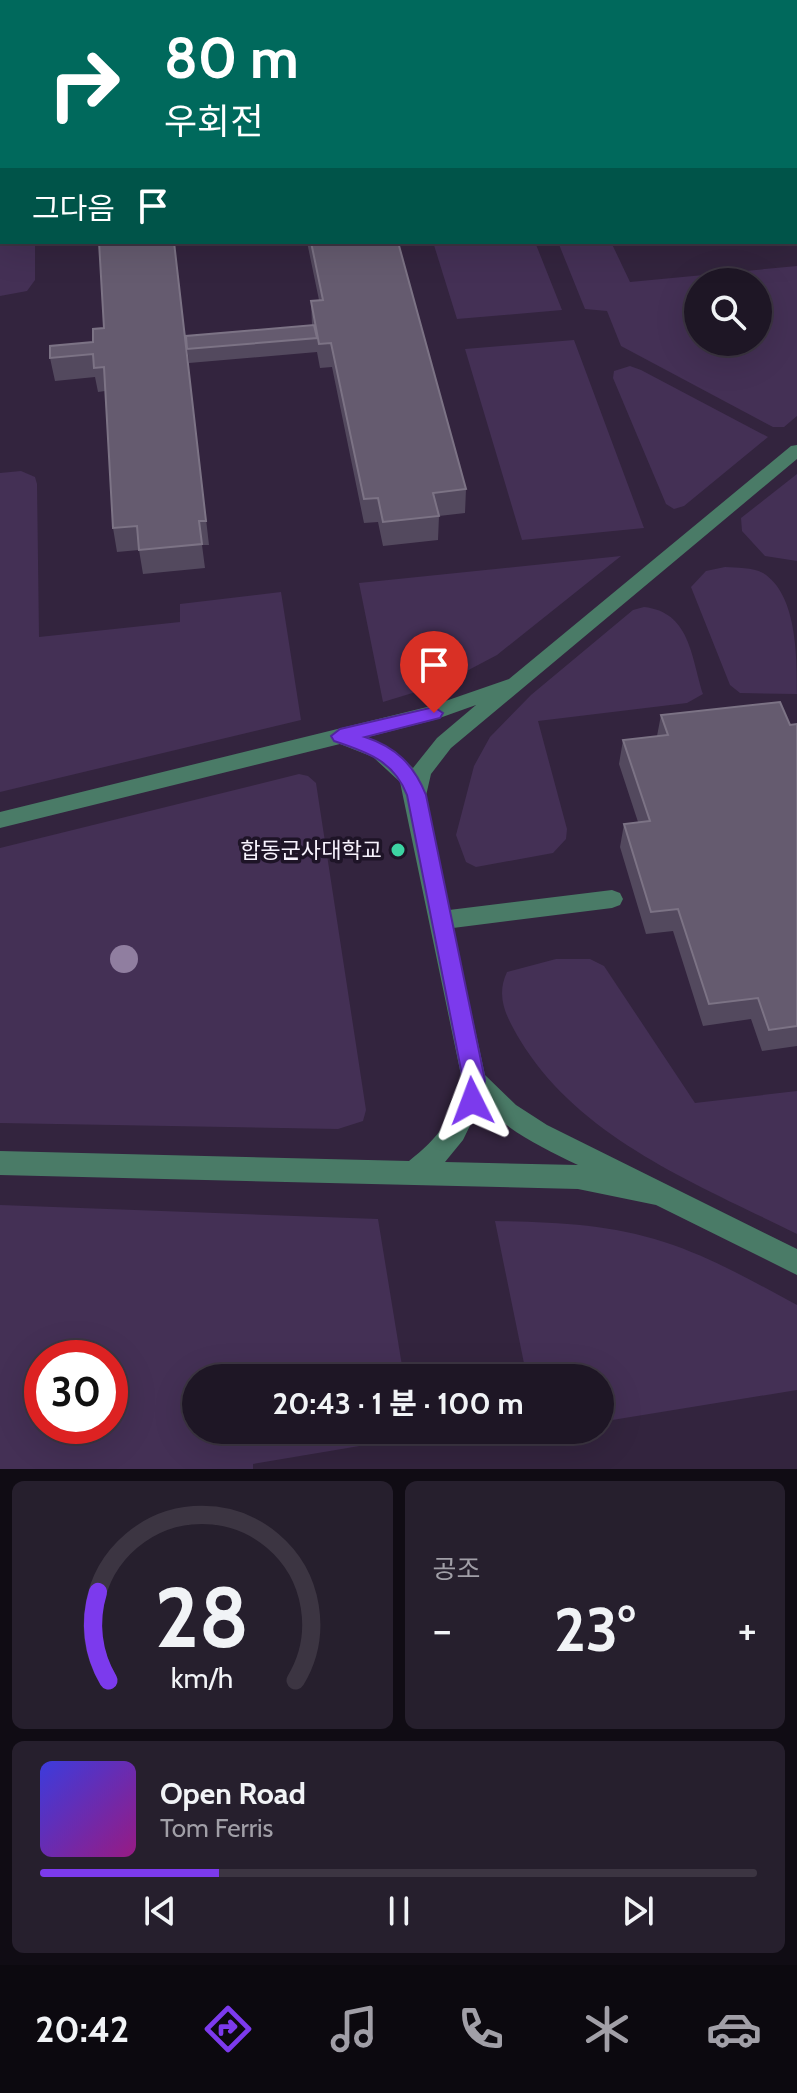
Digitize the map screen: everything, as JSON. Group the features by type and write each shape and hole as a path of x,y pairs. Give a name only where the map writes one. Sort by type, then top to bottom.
{"street":[{"path":"417,795 421,772 429,759 511,685 797,450"},
{"path":"0,820 463,705 511,685"},
{"path":"340,736 378,748 398,763 417,795 474,1080 472,1101 453,1138 414,1172"},
{"path":"442,920 612,899"},
{"path":"474,1080 507,1113 538,1133 797,1262"},
{"path":"0,1163 578,1177 657,1193"}],"shaded area":[{"name":"합동군사대학교","path":"0,244 797,244 797,1469 0,1469"},
{"path":"0,244 35,244 35,280 27,291 0,296"},
{"path":"434,244 536,244 562,310 457,319"},
{"path":"559,244 612,244 630,282 684,277 684,356 772,356 772,268 797,266 797,416 784,427 773,427 621,346 607,311 585,309"},
{"path":"574,340 644,528 522,540 465,349"},
{"path":"630,366 768,437 684,506 674,509 666,504 613,378 614,371"},
{"path":"21,471 35,477 37,484 39,637 180,622 180,604 281,592 301,720 0,792 0,473"},
{"path":"797,474 797,561 765,556 742,531 741,518"},
{"path":"621,556 497,655 442,684 383,702 359,583"},
{"path":"725,567 763,573 783,595 793,627 797,694 740,693 730,685 691,587 706,571"},
{"path":"644,607 671,617 680,627 691,651 703,694 687,703 538,721 567,829 566,839 553,853 476,867 466,862 456,835 474,766 490,737 531,695 633,610"},
{"path":"299,774 308,776 316,783 366,1110 363,1121 338,1129 0,1123 0,848"},
{"path":"556,959 590,959 604,966 695,1103 797,1091 797,1234 681,1177 644,1155 608,1132 545,1075 511,1024 504,1007 502,990 507,972"},
{"path":"0,1205 378,1219 402,1364 182,1364 182,1444 372,1444 253,1464 253,1469 0,1469"},
{"path":"495,1221 581,1225 644,1236 715,1262 797,1305 797,1390 614,1420 614,1364 524,1364"}],"building":[{"path":"99,244 174,244 206,521 199,521 202,544 139,550 137,526 113,528 104,367 94,368 93,354 50,358 50,346 93,342 93,329 104,328"},
{"path":"311,244 399,244 466,489 433,493 439,516 383,522 378,498 364,499 331,343 319,344 311,301 323,300"},
{"path":"314,325 317,338 187,349 186,336"},
{"path":"780,702 790,725 797,724 797,1026 769,1030 758,998 709,1004 678,909 651,912 624,824 650,821 623,740 668,735 661,715"}],"place":[{"name":"합동군사대학교","path":"398,850"}],"route":[{"path":"434,713 340,736 378,748 398,763 417,795 474,1080 472,1101"}]}
